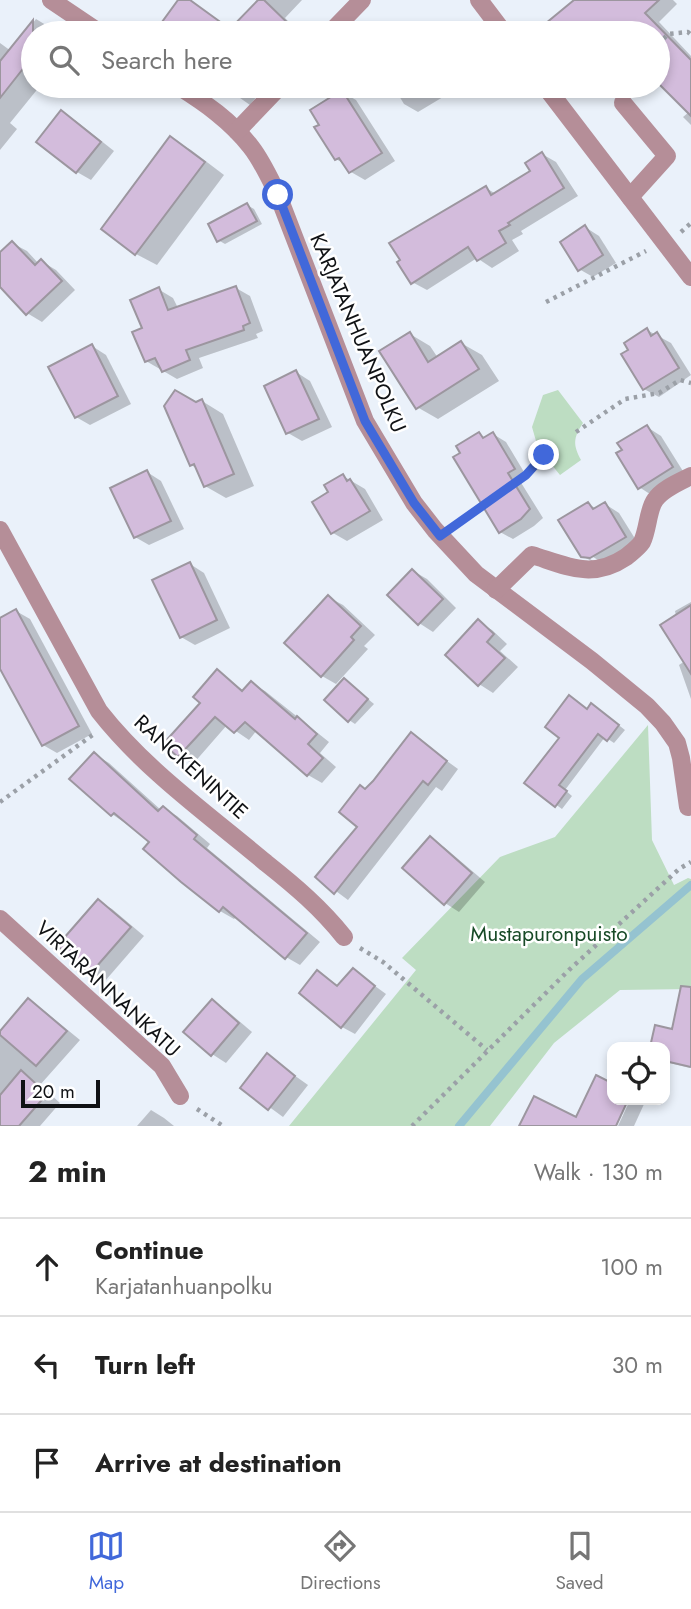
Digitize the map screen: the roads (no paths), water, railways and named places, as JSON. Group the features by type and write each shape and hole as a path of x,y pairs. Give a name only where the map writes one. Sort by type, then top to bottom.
{"street":[{"path":"51,0 82,21"},
{"path":"342,21 362,0"},
{"path":"479,0 495,21"},
{"name":"KARJATANHUANPOLKU","path":"195,98 237,131 252,149 278,195 365,421 414,503 440,536 476,574 592,661 647,706 663,723 677,743 688,807"},
{"path":"237,131 269,98"},
{"path":"554,98 691,276"},
{"path":"623,103 667,156 630,197"},
{"path":"496,590 532,555 580,570 602,569 623,559 640,546 647,530 653,502 663,492 691,476"},
{"name":"RANCKENINTIE","path":"0,530 99,711 109,724 149,764 319,907 344,937"},
{"name":"VIRTARANNANKATU","path":"0,919 162,1066 180,1096"}],"waterway":[{"path":"459,1126 582,979 691,885"}],"park label":[{"name":"Mustapuronpuisto","path":"549,934"}]}
